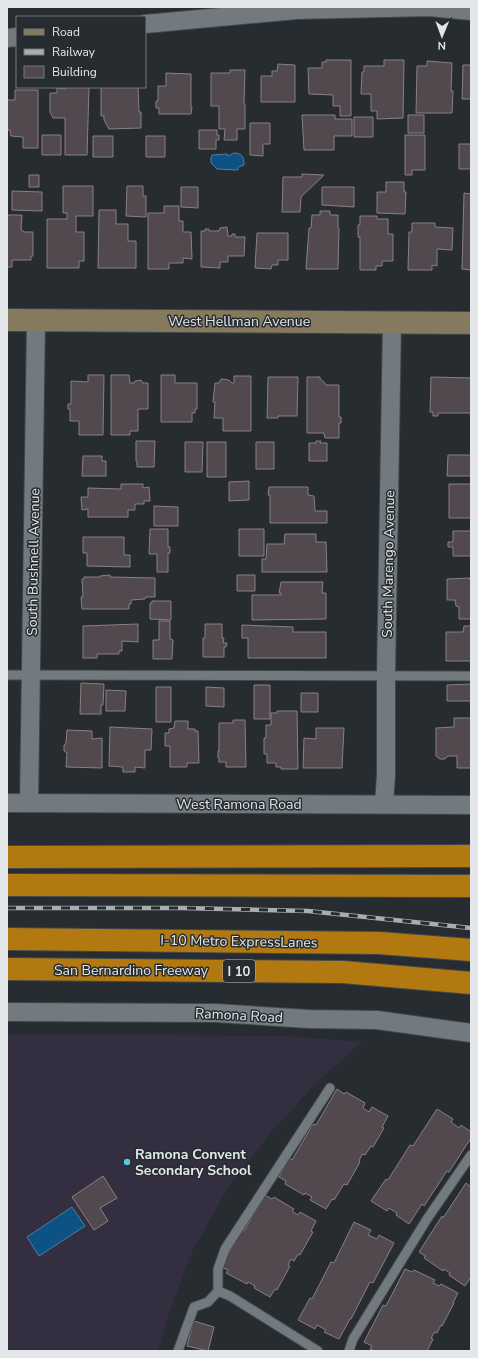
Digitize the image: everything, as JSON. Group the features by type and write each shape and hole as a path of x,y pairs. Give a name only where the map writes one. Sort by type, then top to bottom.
{"highway":[{"path":"7,857 471,856"},
{"path":"7,885 471,886"},
{"name":"I-10 Metro ExpressLanes","path":"7,938 379,943 471,950"},
{"name":"San Bernardino Freeway","path":"7,969 343,972 471,983"}],"street":[{"path":"146,24 166,15 429,7 471,11"},
{"name":"West Hellman Avenue","path":"7,320 471,323"},
{"name":"South Bushnell Avenue","path":"29,803 36,320"},
{"name":"South Marengo Avenue","path":"384,804 386,780 386,676 392,322"},
{"name":"West Ramona Road","path":"7,803 471,804"},
{"name":"Ramona Road","path":"7,1012 216,1013 309,1019 377,1020 471,1032"}],"lane":[{"path":"7,675 471,676"},
{"path":"178,1351 194,1307 208,1302 218,1290 218,1269 225,1249 330,1088"},
{"path":"349,1351 354,1339 427,1219 471,1155"},
{"path":"218,1290 318,1351"}],"shaded area":[{"name":"Ramona Convent Secondary School","path":"7,1034 285,1036 362,1042 319,1080 272,1131 224,1194 191,1254 168,1317 158,1351 7,1351"}],"water":[{"path":"234,153 241,155 244,160 244,165 238,167 238,170 217,169 211,163 212,155 227,154 228,156"},
{"path":"72,1207 85,1226 39,1256 27,1237"}],"building":[{"path":"326,60 351,60 351,116 340,116 340,106 333,106 333,95 309,94 308,68 322,68 322,62 326,62"},
{"path":"384,60 404,60 403,118 377,119 377,111 371,111 371,94 361,94 362,72 364,72 364,66 384,66"},
{"path":"427,61 452,63 452,113 416,113 417,66 427,66"},
{"path":"278,64 295,65 295,102 261,102 261,76 272,76 272,71 277,71"},
{"path":"463,65 471,65 471,99 462,99"},
{"path":"230,70 245,70 245,129 237,129 237,140 224,140 225,129 219,129 219,106 211,106 211,73 230,73"},
{"path":"166,73 191,74 191,114 159,114 159,108 156,108 156,101 158,101 158,86 166,86"},
{"path":"57,88 89,88 87,155 65,155 65,118 53,118 50,112 50,93 57,93"},
{"path":"101,88 138,88 141,128 109,129 104,120 104,116 101,116"},
{"path":"15,90 38,90 38,148 23,148 23,137 11,136 10,130 7,130 7,100 15,100"},
{"path":"302,115 335,115 335,119 352,119 352,136 334,136 334,150 304,150"},
{"path":"408,115 424,115 424,133 408,133"},
{"path":"354,117 373,117 373,137 354,137"},
{"path":"250,123 270,123 270,144 263,144 263,156 250,155"},
{"path":"199,130 217,130 219,140 216,140 216,149 199,149"},
{"path":"42,135 61,135 61,155 42,155"},
{"path":"405,135 425,135 425,170 412,170 412,175 405,175"},
{"path":"93,136 113,136 113,157 93,157"},
{"path":"146,136 165,136 165,157 146,157"},
{"path":"459,144 471,144 471,169 459,169"},
{"path":"302,174 324,175 301,197 300,212 282,212 283,177 302,177"},
{"path":"29,175 39,175 39,187 29,187"},
{"path":"386,182 404,182 404,192 406,192 405,214 377,213 377,192 386,192"},
{"path":"63,186 93,186 93,216 76,216 76,232 84,232 84,261 79,261 79,268 47,268 47,219 67,219 67,213 63,213"},
{"path":"127,186 143,186 143,196 146,196 146,217 126,216"},
{"path":"181,187 198,187 198,208 181,207"},
{"path":"322,187 354,187 354,207 322,205"},
{"path":"12,191 42,192 42,211 12,210"},
{"path":"464,193 471,194 471,270 462,269"},
{"path":"164,206 179,206 179,221 183,221 183,232 191,232 192,259 183,258 183,263 169,263 169,269 148,269 148,213 164,213"},
{"path":"99,210 116,210 116,224 128,224 128,241 136,241 136,268 98,268"},
{"path":"320,211 330,211 330,215 338,215 338,269 306,269 309,228 311,228 312,215 320,215"},
{"path":"7,215 22,215 21,230 25,232 33,232 33,256 31,256 31,260 12,260 12,267 7,267"},
{"path":"360,216 377,216 377,219 388,219 388,234 393,234 393,261 382,261 382,266 376,266 376,270 360,270 360,237 358,237 358,225 360,225"},
{"path":"412,223 435,223 435,227 453,228 452,250 437,249 437,266 432,265 432,270 408,270 409,232 412,232"},
{"path":"227,227 228,236 235,234 235,237 245,237 244,256 228,256 228,262 220,262 220,268 201,267 201,231 209,229 209,231 219,231 220,228"},
{"path":"257,233 288,233 288,260 278,260 278,265 272,265 271,269 255,268"},
{"path":"88,375 104,375 103,435 79,435 79,421 70,421 70,409 68,409 68,404 71,404 71,381 88,382"},
{"path":"111,375 129,375 130,383 141,380 143,383 148,383 148,409 138,409 138,431 130,431 130,435 111,435"},
{"path":"161,375 175,375 175,383 197,383 197,409 195,409 195,413 192,413 192,422 161,422"},
{"path":"234,376 251,376 251,431 223,431 223,418 214,418 215,402 213,402 215,383 219,383 221,379 229,380 234,383"},
{"path":"268,377 298,377 297,416 278,416 278,418 267,418"},
{"path":"307,377 320,377 326,385 339,385 339,417 341,417 341,423 339,423 339,438 325,438 324,433 307,433"},
{"path":"431,377 471,378 471,413 438,413 438,416 433,416 433,412 430,412"},
{"path":"136,441 155,441 154,467 137,467"},
{"path":"316,441 321,441 320,443 327,443 327,461 309,461 309,443 316,443"},
{"path":"185,442 203,442 202,472 185,472"},
{"path":"207,442 226,442 226,477 207,477"},
{"path":"256,442 274,442 274,469 256,469"},
{"path":"448,455 471,455 471,476 447,476"},
{"path":"83,456 102,456 102,461 106,461 106,476 82,476"},
{"path":"249,481 249,500 229,501 229,482"},
{"path":"121,484 143,484 143,488 149,487 150,501 144,501 144,504 135,504 135,510 128,510 128,517 88,517 88,509 82,510 81,497 88,497 88,488 121,489"},
{"path":"449,484 471,484 471,518 449,518"},
{"path":"269,487 308,487 308,495 314,496 315,511 327,511 327,523 270,523 270,495 268,495"},
{"path":"154,506 178,507 178,526 154,526"},
{"path":"150,529 168,529 168,547 170,547 170,553 168,553 168,572 157,572 157,554 149,554"},
{"path":"239,529 264,529 264,556 239,556"},
{"path":"453,531 471,531 471,556 453,556 453,547 448,547 448,542 453,542"},
{"path":"285,534 316,534 316,542 326,542 327,572 262,572 262,559 266,559 267,544 284,544"},
{"path":"83,537 124,537 124,555 130,555 130,567 87,566 87,553 83,553"},
{"path":"110,575 110,577 155,578 155,597 131,600 129,609 82,609 82,579 84,579 84,577 100,577"},
{"path":"237,575 255,575 255,591 237,591"},
{"path":"470,578 471,619 459,619 459,607 456,606 455,600 447,600 447,579"},
{"path":"281,582 323,582 322,593 326,593 326,619 252,620 252,595 281,595 281,593 279,593"},
{"path":"152,601 171,601 171,620 150,619 150,603 152,603"},
{"path":"159,621 170,621 170,639 173,640 172,659 153,659 153,640 159,640"},
{"path":"138,624 138,642 122,641 122,651 119,651 119,654 97,654 97,658 83,658 83,626"},
{"path":"205,624 222,624 222,638 224,638 223,643 227,643 226,647 224,647 224,657 203,657"},
{"path":"242,625 293,627 293,632 326,632 326,658 248,658 248,638 242,638"},
{"path":"464,626 471,626 471,661 446,661 446,632 463,632"},
{"path":"81,683 104,684 101,714 80,714"},
{"path":"471,684 471,701 447,701 447,685"},
{"path":"254,685 270,685 270,719 254,719"},
{"path":"156,687 171,687 171,722 156,722"},
{"path":"206,687 224,688 224,707 206,706"},
{"path":"106,690 126,691 125,711 106,711"},
{"path":"301,693 318,693 318,712 301,712"},
{"path":"277,711 297,711 298,769 281,769 281,767 276,767 276,763 267,763 267,754 264,754 266,725 271,725 271,713 277,713"},
{"path":"454,718 471,718 471,768 457,768 457,756 448,756 445,759 440,759 436,756 436,728 454,727"},
{"path":"233,720 245,720 246,767 226,767 226,762 219,762 219,723 233,723"},
{"path":"175,721 188,721 188,729 195,729 195,731 198,731 199,763 187,763 187,767 170,767 170,746 165,746 165,733 169,733 169,729 174,728"},
{"path":"110,727 152,729 151,750 145,750 145,768 135,767 135,772 123,772 123,767 109,766"},
{"path":"316,728 344,728 342,768 303,768 304,738 316,739"},
{"path":"67,730 92,731 92,739 102,738 102,768 66,767 67,753 64,751 64,745 66,743"},
{"path":"337,1089 344,1094 346,1092 365,1103 363,1108 369,1112 372,1107 388,1116 382,1127 384,1128 373,1147 371,1146 365,1155 362,1154 359,1161 360,1162 347,1185 344,1184 334,1200 332,1199 326,1209 310,1200 312,1197 305,1193 304,1195 285,1184 286,1181 279,1177 289,1158 292,1160 313,1124 316,1125"},
{"path":"437,1109 453,1119 451,1122 459,1128 461,1125 471,1132 471,1138 449,1172 447,1171 424,1206 422,1204 409,1224 389,1208 387,1211 371,1201 386,1179 388,1180 410,1145 413,1146"},
{"path":"103,1176 117,1198 100,1208 108,1221 94,1230 72,1197"},
{"path":"466,1183 471,1187 471,1277 465,1286 449,1275 450,1273 444,1269 443,1271 424,1258 425,1256 419,1252 442,1216 443,1218"},
{"path":"265,1195 272,1199 274,1197 294,1209 292,1211 298,1215 300,1212 316,1221 311,1231 313,1232 300,1255 298,1254 294,1261 291,1259 288,1265 290,1266 277,1290 275,1289 270,1297 254,1288 255,1286 248,1282 247,1284 226,1273 228,1270 221,1267 242,1230 244,1231"},
{"path":"354,1222 371,1230 368,1235 377,1239 379,1235 394,1243 373,1283 370,1282 339,1339 324,1332 326,1330 317,1325 315,1329 298,1320 310,1298 312,1299 331,1262 334,1263"},
{"path":"405,1269 412,1272 414,1270 435,1280 433,1283 439,1286 441,1284 458,1293 454,1303 442,1326 441,1325 437,1333 435,1332 431,1338 433,1339 427,1351 375,1351 370,1349 372,1346 364,1342 383,1305 386,1306"},
{"path":"194,1321 214,1327 208,1351 187,1346"}],"railway":[{"path":"7,908 182,908 308,911 471,928"}],"place":[{"name":"Ramona Convent Secondary School","path":"127,1162"}]}
